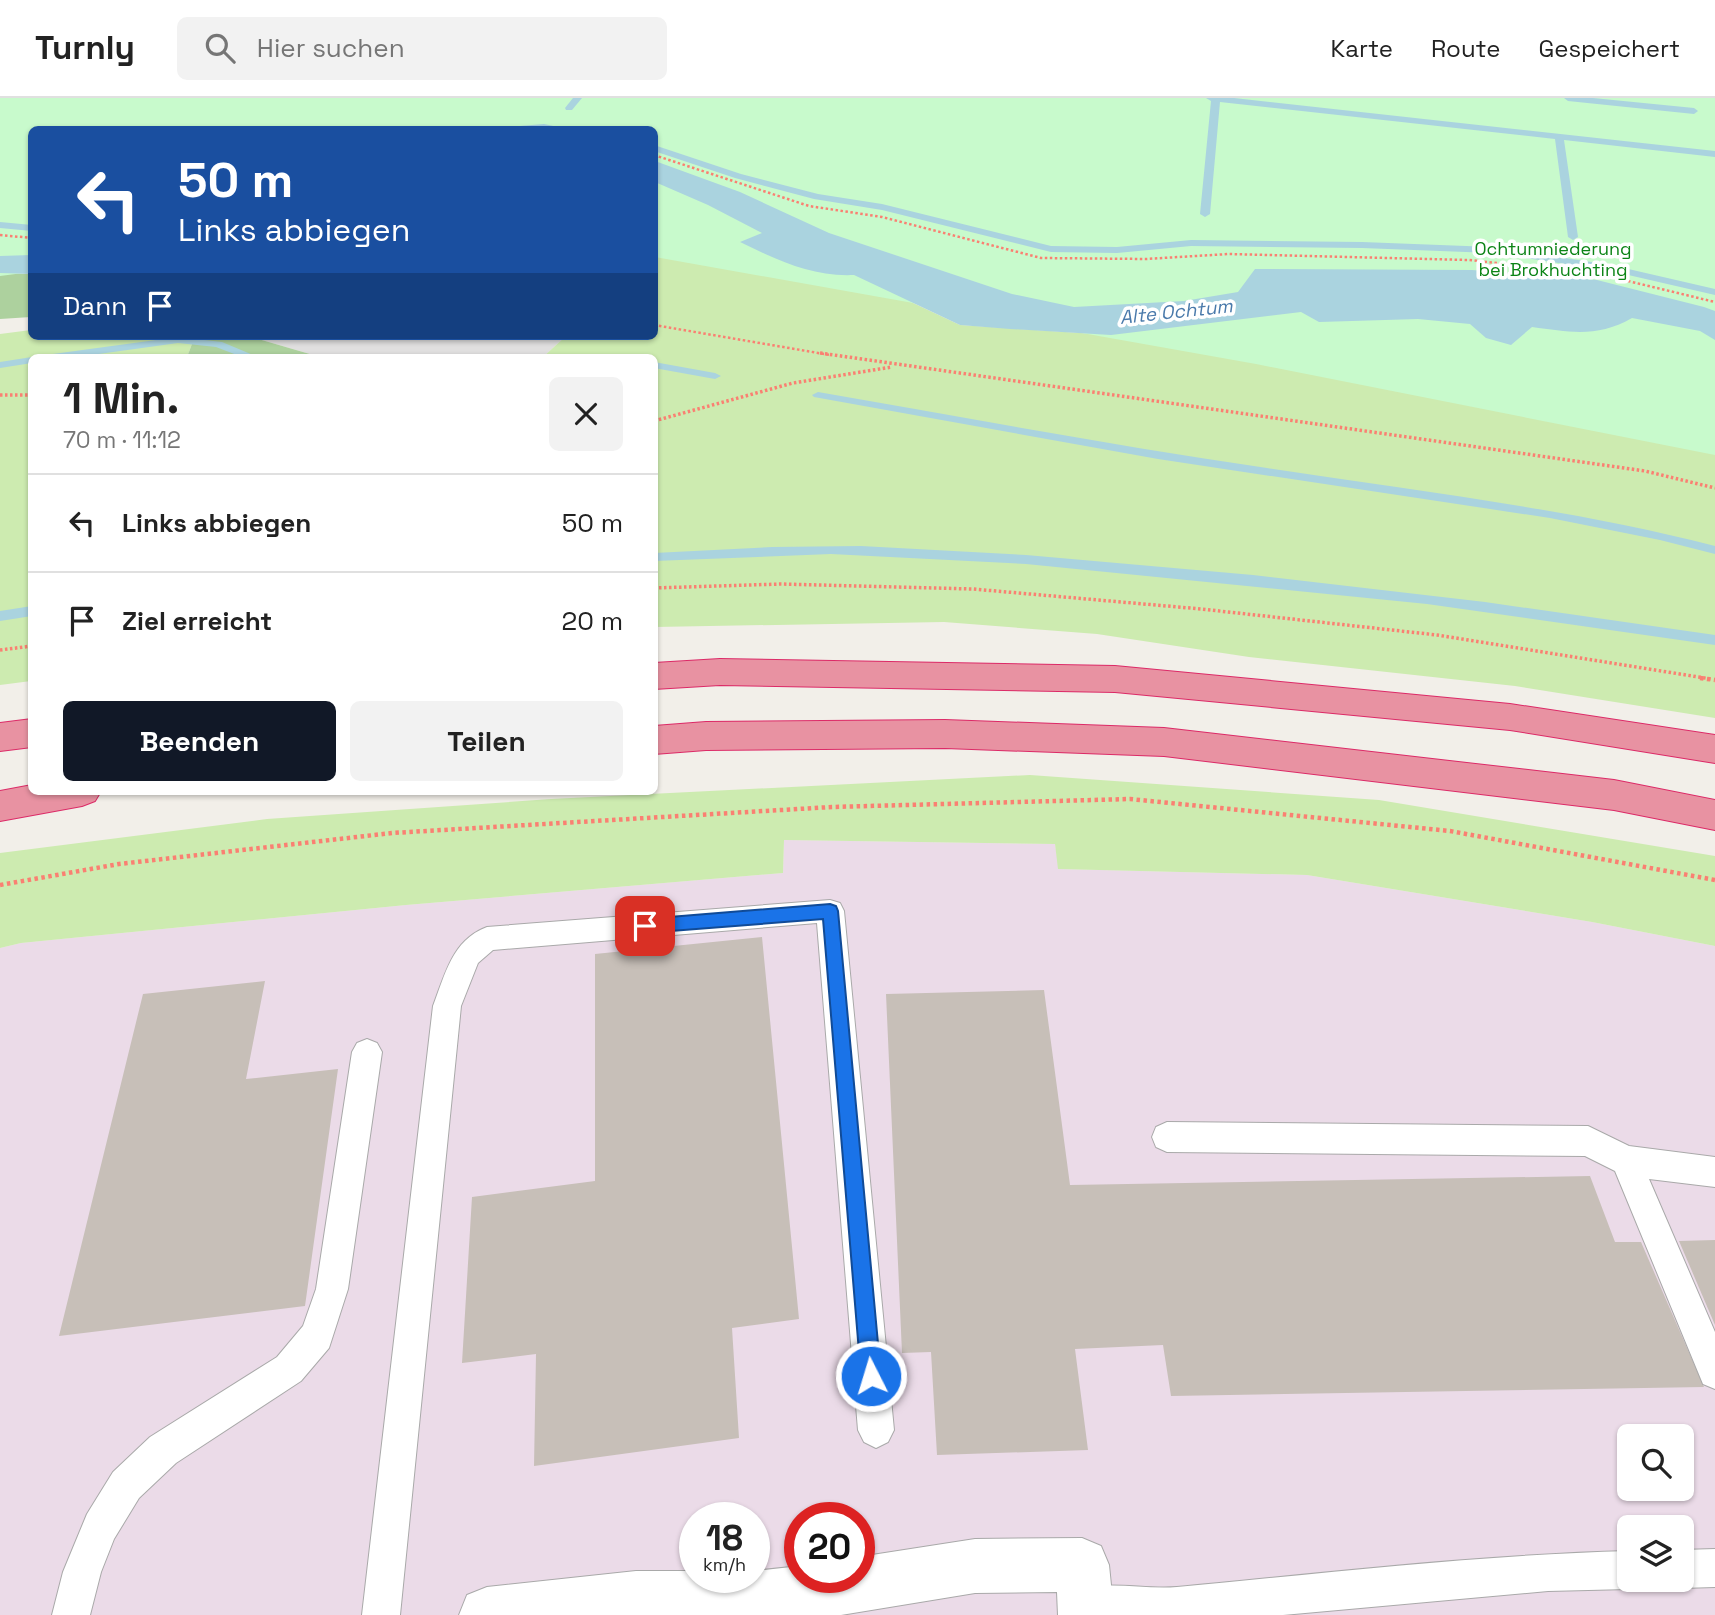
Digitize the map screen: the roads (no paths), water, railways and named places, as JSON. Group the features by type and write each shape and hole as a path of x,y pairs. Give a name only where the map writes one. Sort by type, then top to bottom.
{"highway":[{"path":"658,676 720,672 1115,679 1510,717 1715,749"},
{"path":"0,737 28,734"},
{"path":"658,740 706,736 945,734 1164,742 1614,794 1715,815"},
{"path":"0,807 62,795"}],"street":[{"path":"486,1615 636,1599 777,1607 975,1566 1082,1565 1086,1610"}],"lane":[{"path":"381,1615 447,1006 467,955 487,939 830,911 876,1430"},
{"path":"71,1615 82,1572 100,1527 126,1485 163,1450 289,1369 317,1336 332,1289 367,1052"},
{"path":"1167,1137 1588,1141 1626,1161 1715,1172"},
{"path":"1626,1161 1715,1372"},
{"path":"1694,1569 1715,1568"},
{"path":"1086,1610 1165,1607 1548,1572 1617,1570"}],"water":[{"name":"Alte Ochtum","path":"658,162 740,192 829,233 1012,294 1074,307 1184,301 1238,292 1255,269 1472,270 1597,280 1704,307 1715,311 1715,340 1700,331 1632,318 1595,331 1571,332 1532,327 1511,345 1486,338 1470,324 1418,319 1319,322 1301,312 1111,335 960,325 854,275 809,270 781,261 740,242 762,233 658,183"},
{"path":"28,255 28,274 0,273 0,256"}],"waterway":[{"path":"569,108 578,98"},
{"path":"1210,98 1715,154"},
{"path":"1568,98 1694,111"},
{"path":"1205,214 1216,99"},
{"path":"1559,137 1573,237"},
{"path":"658,149 738,176 817,197 882,207 1051,249 1117,250 1191,243 1492,250 1611,268 1715,292"},
{"path":"0,225 28,228"},
{"path":"75,354 178,340"},
{"path":"178,340 218,344 244,354"},
{"path":"0,365 28,361"},
{"path":"658,366 715,376"},
{"path":"818,395 1158,455 1550,513 1715,550"},
{"path":"658,557 831,550 1026,559 1427,599 1715,640"},
{"path":"0,616 28,612"}],"park label":[{"name":"Ochtumniederung bei Brokhuchting","path":"1553,259"}]}
